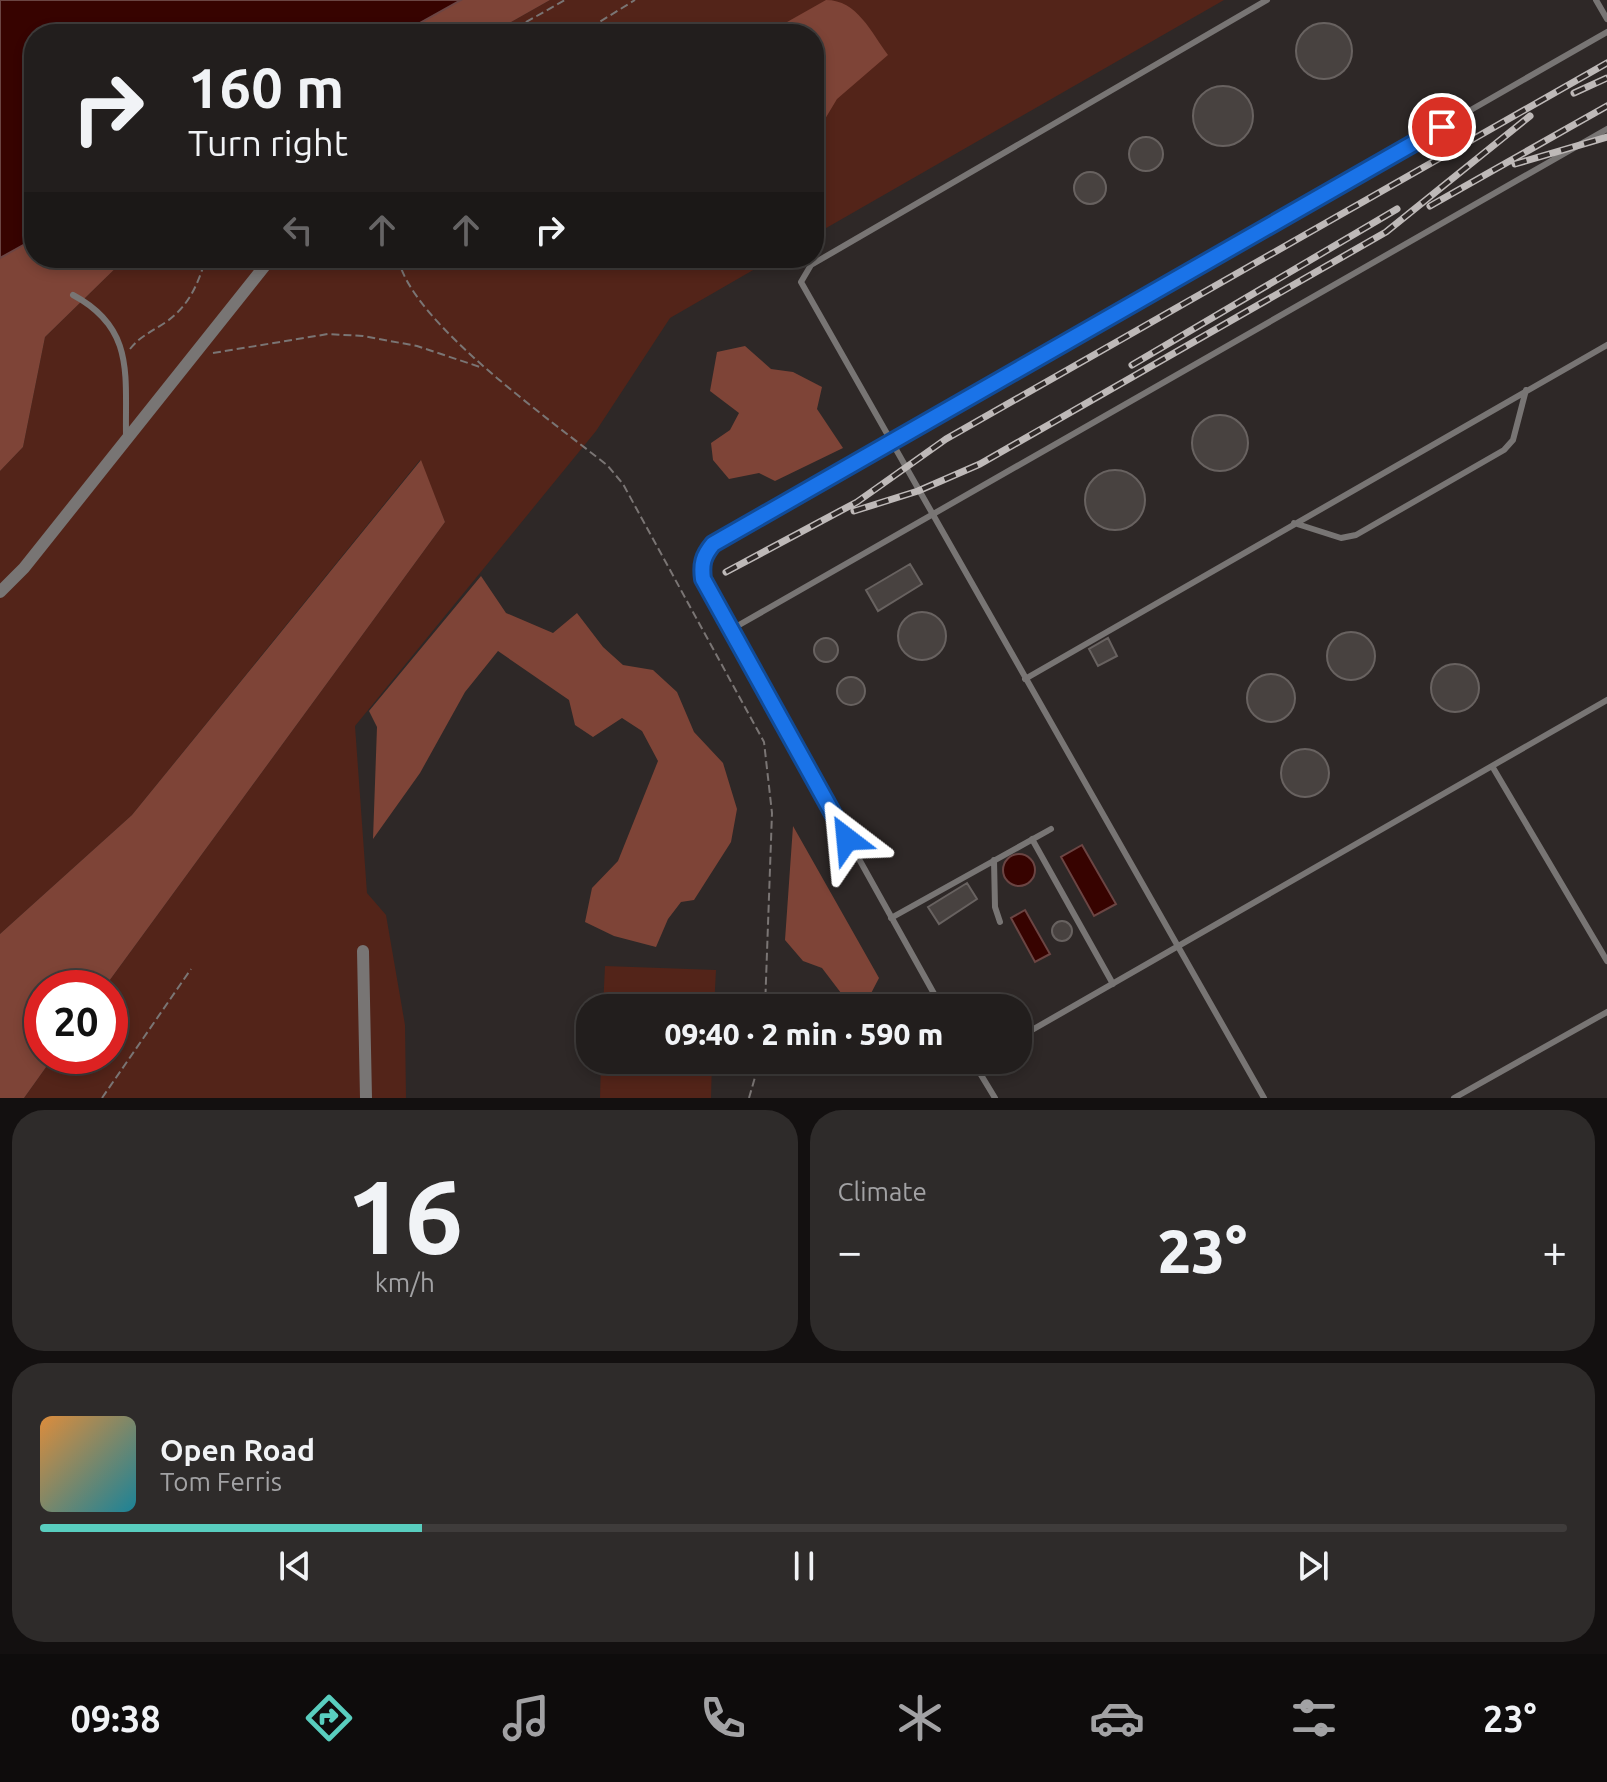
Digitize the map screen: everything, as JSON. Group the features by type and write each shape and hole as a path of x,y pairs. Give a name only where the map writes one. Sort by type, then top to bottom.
{"street":[{"path":"0,592 24,568 263,268"},
{"path":"363,951 366,1098"}],"lane":[{"path":"824,260 1267,0"},
{"path":"1596,0 1607,19"},
{"path":"934,994 703,579 701,566 705,554 713,544 1607,32"},
{"path":"732,629 1607,129"},
{"path":"810,268 805,271 803,289 1264,1098"},
{"path":"73,295 90,304 114,328 124,357 126,439"},
{"path":"1025,679 1607,345"},
{"path":"1294,523 1341,538 1370,528 1504,450 1513,440 1526,390"},
{"path":"1032,1030 1607,700"},
{"path":"1492,766 1607,961"},
{"path":"891,918 1051,829"},
{"path":"1032,839 1113,984"},
{"path":"994,860 995,907 1000,922"},
{"path":"1454,1098 1607,1012"},
{"path":"982,1074 995,1098"}],"path":[{"path":"523,24 565,0"},
{"path":"596,24 635,0"},
{"path":"124,357 138,339 183,309 203,268"},
{"path":"400,268 402,279 482,367 608,466 623,484 764,742 772,813 766,994"},
{"path":"195,354 262,347 328,334 363,336 417,346 482,367"},
{"path":"102,1098 191,969"},
{"path":"749,1098 756,1074"}],"shaded area":[{"path":"0,0 461,0 418,24 24,24 24,245 0,258"},
{"path":"461,0 550,0 508,24 419,24"},
{"path":"550,0 1224,0 824,229 824,24 508,24"},
{"path":"826,0 837,1 855,11 888,55 837,99 824,121 824,24 784,24"},
{"path":"24,245 24,268 116,268 45,337 23,447 0,471 0,258"},
{"path":"116,268 757,268 670,318 596,431 355,726 367,893 386,915 405,1025 406,1098 24,1098 41,1074 128,1074 128,970 117,970 445,522 420,460 132,815 0,934 0,471 23,447 45,337"},
{"path":"745,346 771,369 793,372 822,387 817,409 843,448 775,481 759,473 729,479 713,460 711,443 730,430 739,413 710,391 717,352"},
{"path":"421,460 445,522 117,970 24,970 24,1074 41,1074 24,1098 0,1098 0,934 132,815"},
{"path":"481,576 506,613 553,633 577,613 603,647 623,665 653,670 677,692 694,732 723,763 737,809 731,842 694,900 681,902 668,919 656,947 614,936 585,922 592,888 618,861 658,761 642,731 622,718 593,737 575,725 569,700 498,651 465,692 420,773 373,839 377,727 369,711"},
{"path":"793,826 879,978 871,994 841,993 822,968 803,961 785,940"},
{"path":"1082,845 1116,904 1094,916 1061,857"},
{"path":"1019,854 1030,859 1035,870 1030,881 1019,886 1008,881 1003,870 1008,859"},
{"path":"1025,910 1050,954 1035,962 1011,918"},
{"path":"605,966 716,970 715,994 604,994"},
{"path":"601,1074 712,1074 711,1098 600,1098"}],"building":[{"path":"1324,23 1344,31 1352,51 1344,71 1324,79 1304,71 1296,51 1304,31"},
{"path":"1223,86 1244,95 1253,116 1244,137 1223,146 1202,137 1193,116 1202,95"},
{"path":"1146,137 1158,142 1163,154 1158,166 1146,171 1134,166 1129,154 1134,142"},
{"path":"1090,172 1102,176 1106,188 1102,200 1090,204 1078,200 1074,188 1078,176"},
{"path":"1220,415 1240,423 1248,443 1240,463 1220,471 1200,463 1192,443 1200,423"},
{"path":"1115,470 1127,472 1136,479 1143,488 1143,512 1136,521 1127,528 1115,530 1103,528 1094,521 1087,512 1085,500 1087,488 1094,479 1103,472"},
{"path":"910,564 922,584 878,611 866,590"},
{"path":"922,612 939,619 946,636 939,653 922,660 905,653 898,636 905,619"},
{"path":"1351,632 1368,639 1375,656 1368,673 1351,680 1334,673 1327,656 1334,639"},
{"path":"821,638 831,638 838,645 838,655 831,662 821,662 814,655 814,645"},
{"path":"1108,638 1117,656 1098,666 1089,649"},
{"path":"1455,664 1472,671 1479,688 1472,705 1455,712 1438,705 1431,688 1438,671"},
{"path":"1271,674 1288,681 1295,698 1288,715 1271,722 1254,715 1247,698 1254,681"},
{"path":"851,677 861,681 865,691 861,701 851,705 841,701 837,691 841,681"},
{"path":"1305,749 1322,756 1329,773 1322,790 1305,797 1288,790 1281,773 1288,756"},
{"path":"967,883 977,899 939,924 928,907"},
{"path":"1062,921 1069,924 1072,931 1069,938 1062,941 1055,938 1052,931 1055,924"}],"railway":[{"path":"726,572 857,502 946,439 1607,63"},
{"path":"1574,93 1607,78"},
{"path":"1430,206 1607,106"},
{"path":"854,511 918,491 980,464 1386,232 1530,116"},
{"path":"1515,164 1607,137"},
{"path":"1132,365 1397,209"}],"route":[{"path":"847,839 703,579 701,566 713,544 1442,127"}]}
